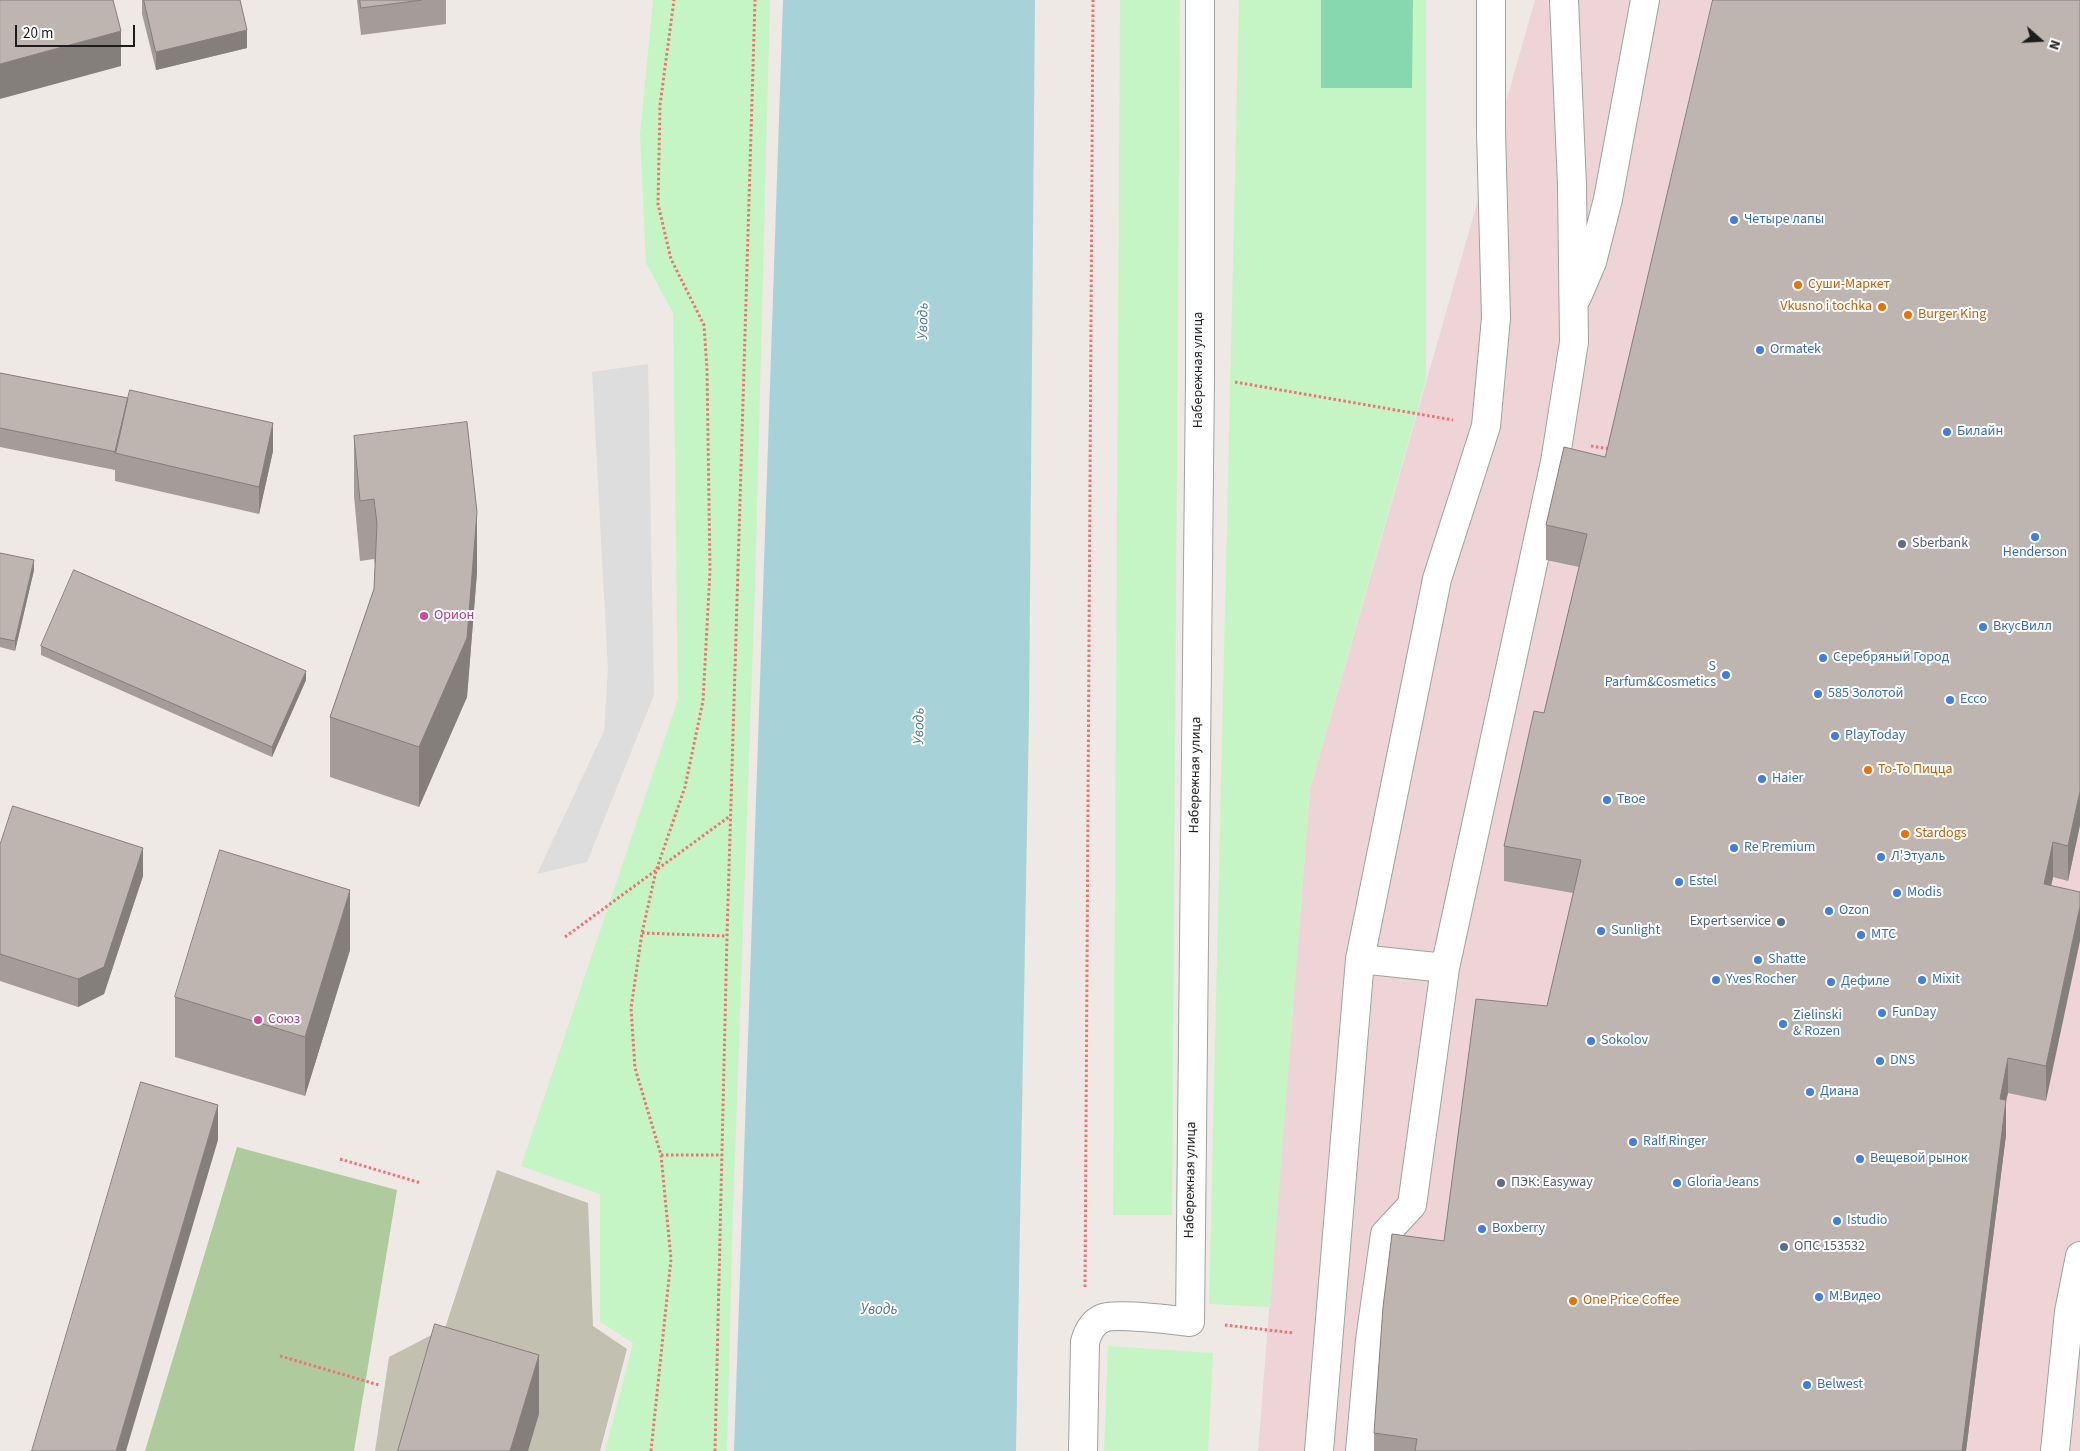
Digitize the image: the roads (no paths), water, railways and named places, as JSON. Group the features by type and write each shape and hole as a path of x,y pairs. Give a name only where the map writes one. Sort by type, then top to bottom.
{"street":[{"name":"Набережная улица","path":"1083,1451 1085,1342 1087,1334 1095,1322 1109,1316 1190,1322 1200,376 1200,0"},
{"path":"1319,1451 1360,959 1437,579 1486,426 1496,318 1491,131 1491,0"},
{"path":"1360,1451 1370,1340 1385,1234 1412,1205 1445,968 1558,441 1574,342 1572,308 1572,185 1564,0"},
{"path":"1572,308 1592,262 1608,199 1645,0"},
{"path":"1360,959 1445,968"},
{"path":"2056,1451 2069,1312 2080,1256"}],"water":[{"name":"Уводь","path":"783,0 1035,0 1029,715 1016,1451 734,1451"}],"place":[{"name":"Четыре лапы","path":"1734,220"},
{"name":"Суши-Маркет","path":"1798,285"},
{"name":"Vkusno i tochka","path":"1882,307"},
{"name":"Burger King","path":"1908,315"},
{"name":"Ormatek","path":"1760,350"},
{"name":"Билайн","path":"1947,432"},
{"name":"Henderson","path":"2035,537"},
{"name":"Sberbank","path":"1902,544"},
{"name":"Орион","path":"424,616"},
{"name":"ВкусВилл","path":"1983,627"},
{"name":"Серебряный Город","path":"1823,658"},
{"name":"S Parfum&Cosmetics","path":"1726,675"},
{"name":"585 Золотой","path":"1818,694"},
{"name":"Ecco","path":"1950,700"},
{"name":"PlayToday","path":"1835,736"},
{"name":"То-То Пицца","path":"1868,770"},
{"name":"Haier","path":"1762,779"},
{"name":"Твое","path":"1607,800"},
{"name":"Stardogs","path":"1905,834"},
{"name":"Re Premium","path":"1734,848"},
{"name":"Л'Этуаль","path":"1881,857"},
{"name":"Estel","path":"1679,882"},
{"name":"Modis","path":"1897,893"},
{"name":"Ozon","path":"1829,911"},
{"name":"Expert service","path":"1781,922"},
{"name":"Sunlight","path":"1601,931"},
{"name":"МТС","path":"1861,935"},
{"name":"Shatte","path":"1758,960"},
{"name":"Yves Rocher","path":"1716,980"},
{"name":"Mixit","path":"1922,980"},
{"name":"Дефиле","path":"1831,982"},
{"name":"FunDay","path":"1882,1013"},
{"name":"Союз","path":"258,1020"},
{"name":"Zielinski & Rozen","path":"1783,1024"},
{"name":"Sokolov","path":"1591,1041"},
{"name":"DNS","path":"1880,1061"},
{"name":"Диана","path":"1810,1092"},
{"name":"Ralf Ringer","path":"1633,1142"},
{"name":"Вещевой рынок","path":"1860,1159"},
{"name":"ПЭК: Easyway","path":"1501,1183"},
{"name":"Gloria Jeans","path":"1677,1183"},
{"name":"Istudio","path":"1837,1221"},
{"name":"Boxberry","path":"1482,1229"},
{"name":"ОПС 153532","path":"1784,1247"},
{"name":"М.Видео","path":"1819,1297"},
{"name":"One Price Coffee","path":"1573,1301"},
{"name":"Belwest","path":"1807,1385"}]}
